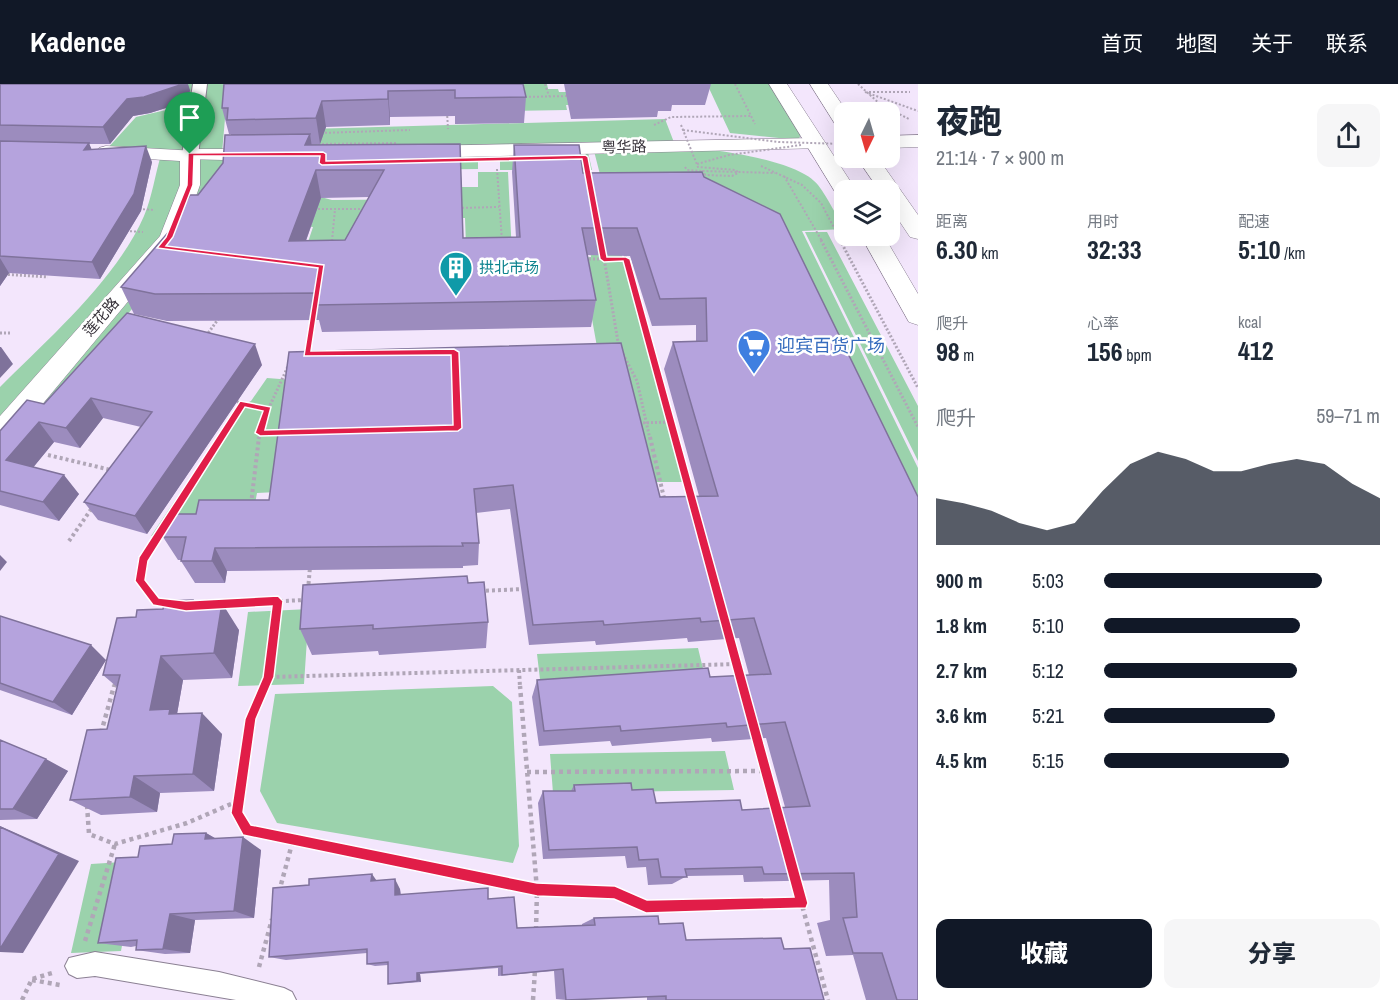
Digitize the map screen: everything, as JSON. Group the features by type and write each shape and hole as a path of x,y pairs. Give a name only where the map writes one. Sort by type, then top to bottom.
{"main road":[{"path":"778,84 825,144 840,180"},
{"path":"819,84 834,107"},
{"path":"900,142 918,141"},
{"name":"粤华路","path":"392,152 825,144"},
{"path":"190,154 324,149"},
{"path":"875,168 918,232"},
{"path":"878,246 918,316"}],"street":[{"path":"82,151 190,154 200,84"},
{"name":"莲花路","path":"0,435 170,237 190,185 190,154"}],"lane":[{"path":"76,966 95,964 219,984 284,1000"}],"path":[{"path":"545,84 549,96"},
{"path":"735,84 756,128"},
{"path":"858,84 882,107 918,122"},
{"path":"864,92 910,92"},
{"path":"864,92 918,111"},
{"path":"514,97 571,96"},
{"path":"447,109 448,129"},
{"path":"681,125 698,167 731,168 738,171 732,176 705,175 703,171 772,173 784,176 813,222 918,427"},
{"path":"682,130 758,140 834,144"},
{"path":"697,165 715,158 759,150 825,144"},
{"path":"496,150 502,246"},
{"path":"689,155 697,156"},
{"path":"704,156 733,159"},
{"path":"757,165 802,185 821,203 918,388"},
{"path":"452,208 499,207"},
{"path":"132,208 180,211"},
{"path":"306,209 370,208"},
{"path":"332,244 335,209"},
{"path":"119,230 143,232"},
{"path":"623,248 692,501"},
{"path":"602,249 619,348 637,381 664,498 652,498"},
{"path":"581,260 626,259"},
{"path":"0,274 48,277"},
{"path":"314,310 307,354 318,354"},
{"path":"205,337 224,311"},
{"path":"0,333 10,333"},
{"path":"608,349 619,348"},
{"path":"261,507 250,507 260,433 284,372 294,356"},
{"path":"232,400 268,409"},
{"path":"176,605 156,602 140,581 143,560 243,403"},
{"path":"635,423 671,422"},
{"path":"260,433 295,432"},
{"path":"48,454 111,470"},
{"path":"106,479 118,461"},
{"path":"69,541 87,518 96,498"},
{"path":"152,543 171,530"},
{"path":"209,605 307,600 310,564"},
{"path":"474,591 534,588"},
{"path":"278,601 269,677 251,719 237,813 248,830 537,890 615,892 646,906 802,903"},
{"path":"152,609 156,602"},
{"path":"728,632 742,685"},
{"path":"269,677 737,664"},
{"path":"519,670 537,890 536,937"},
{"path":"98,743 118,672"},
{"path":"754,728 778,815"},
{"path":"527,772 766,771"},
{"path":"87,799 89,834 116,844 187,823 239,801"},
{"path":"279,894 294,840"},
{"path":"76,966 116,844"},
{"path":"793,870 828,1000"},
{"path":"252,992 273,916"},
{"path":"533,1000 535,960"},
{"path":"22,1000 32,979"}],"green space":[{"path":"179,84 228,84 222,153 106,150 136,117 166,110 179,89"},
{"path":"519,84 547,84 548,89 558,89 559,92 590,92 646,104 566,105 567,110 439,112"},
{"path":"707,84 773,84 802,133 798,140 730,133"},
{"path":"665,119 675,145 302,152 308,129"},
{"path":"713,150 738,154 784,165 798,171 810,177 822,190 834,210 834,229 802,231 918,468 918,564 606,198 594,151"},
{"path":"478,152 478,169 229,172 178,255 0,464 0,387 80,308 132,240 144,216 161,155"},
{"path":"588,152 592,170 500,170 500,153"},
{"path":"478,172 508,172 512,255 466,246 465,218 404,218 353,253 304,254 313,227 245,222 302,192 332,200 455,199 455,187 478,187"},
{"path":"582,201 607,201 684,482 644,482 601,369 581,258 591,257"},
{"path":"805,232 827,232 918,406 918,461"},
{"path":"267,378 293,380 277,492 257,493 252,520 212,521 151,536 237,408 251,401"},
{"path":"309,609 304,684 238,686 248,612"},
{"path":"698,648 706,681 541,688 537,654"},
{"path":"493,686 512,702 519,846 513,863 277,823 260,791 275,694"},
{"path":"725,751 734,790 553,793 550,754"},
{"path":"138,861 121,951 71,953 91,864"}],"building":[{"path":"0,84 183,84 144,97 127,99 103,127 0,125"},
{"path":"224,84 523,84 526,97 455,98 455,90 388,91 388,99 322,101 316,118 227,120 228,108 222,108"},
{"path":"310,134 305,145 460,144 463,238 520,237 514,145 579,145 583,173 702,172 704,177 780,214 918,497 918,1000 897,1000 882,953 853,953 843,918 857,917 854,873 764,874 762,867 685,869 687,877 661,877 658,859 639,860 637,847 549,850 543,791 575,791 574,785 631,783 632,790 653,789 656,803 740,800 742,810 810,806 785,722 727,727 726,723 621,731 620,726 544,731 537,680 708,668 710,677 771,674 754,618 701,622 700,618 604,625 603,621 533,625 513,485 474,489 479,543 462,543 463,546 215,548 212,561 181,561 186,537 163,537 169,514 196,514 199,500 269,500 289,352 621,343 660,497 718,496 673,342 707,341 706,298 660,299 637,228 582,228 596,300 316,305 318,293 155,294 121,287 172,228 190,195 198,195 223,163 225,135","holes":["316,170 384,170 345,240 289,241"]},
{"path":"0,141 89,143 84,150 146,146 134,194 92,262 0,256"},
{"path":"127,313 255,344 135,516 84,502 152,412 91,398 66,428 39,422 6,460 64,475 43,502 0,491 0,431 27,400 44,404"},
{"path":"467,576 468,583 484,582 488,622 373,629 373,625 300,629 303,585"},
{"path":"193,600 192,605 222,603 214,653 161,656 150,710 170,709 169,714 202,713 193,774 134,776 130,797 70,800 87,730 107,729 120,675 103,675 117,618 136,617 137,610 163,609 165,601"},
{"path":"0,616 91,645 53,702 0,683"},
{"path":"0,740 46,759 13,809 0,809"},
{"path":"0,827 59,854 0,949"},
{"path":"206,833 205,839 243,837 234,911 170,914 163,949 136,950 137,940 98,943 116,858 138,857 140,846 172,844 174,834"},
{"path":"372,874 371,881 395,879 395,895 488,888 488,899 514,897 517,928 595,925 594,918 658,916 659,924 683,923 686,940 781,938 784,949 810,948 824,1000 666,1000 666,996 566,1000 563,969 502,975 502,966 417,973 417,981 388,984 388,962 367,964 367,949 269,957 273,888 309,885 309,879"}],"place":[{"name":"拱北市场","path":"456,297"},
{"name":"迎宾百货广场","path":"754,375"}],"route":[{"path":"190,154 323,154 322,163 585,157 604,259 626,259 802,903 646,906 615,892 537,890 248,830 237,813 251,719 269,677 278,601 186,606 156,602 140,581 143,560 243,403 268,409 260,433 458,428 454,352 307,354 322,266 161,248 170,237 190,185 190,154"}]}
